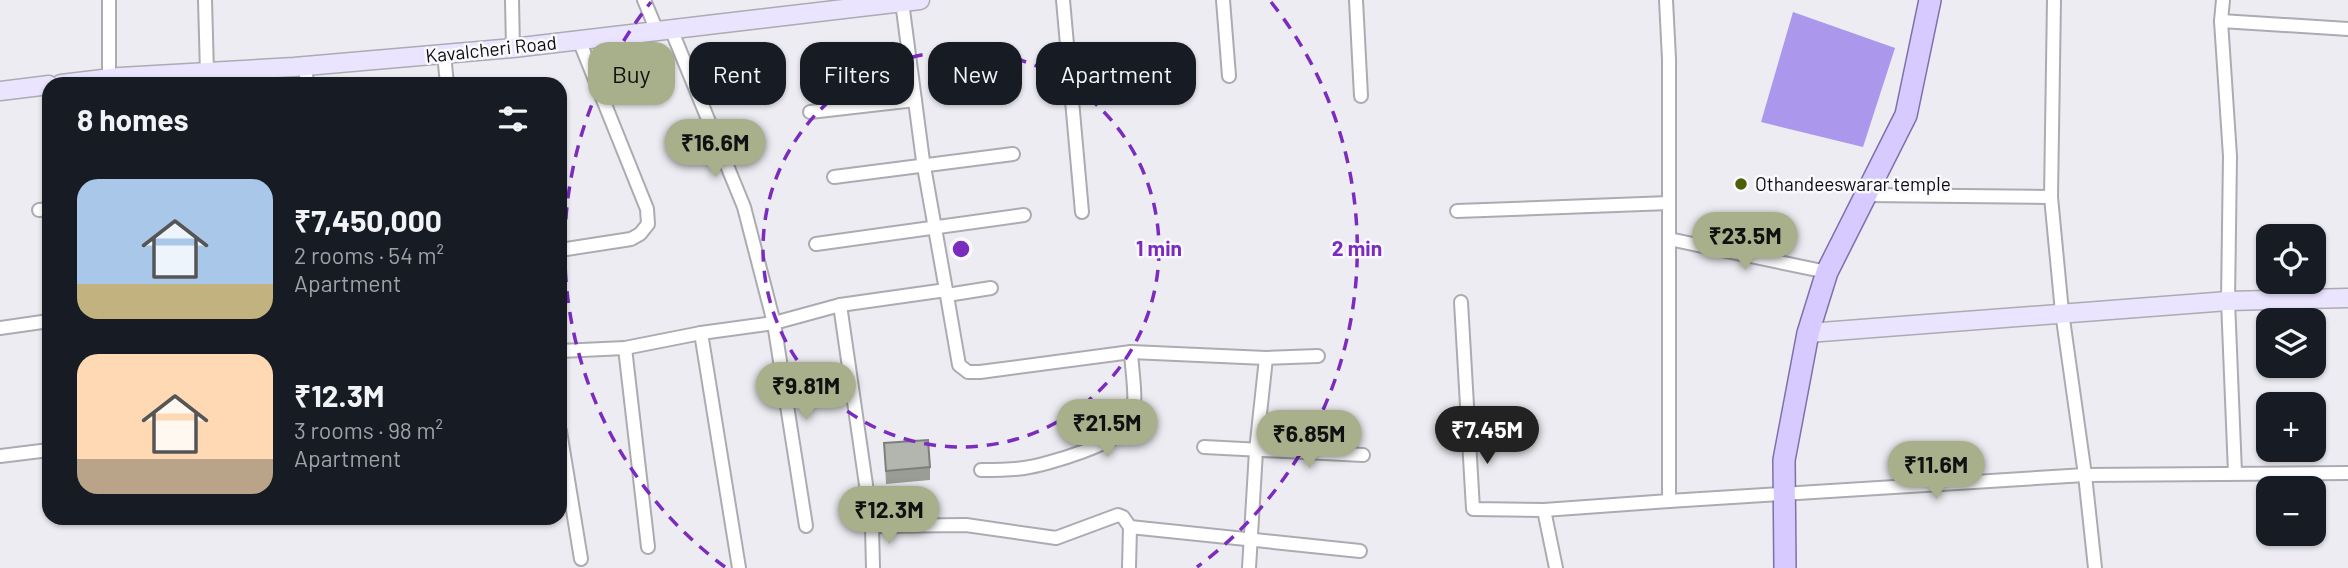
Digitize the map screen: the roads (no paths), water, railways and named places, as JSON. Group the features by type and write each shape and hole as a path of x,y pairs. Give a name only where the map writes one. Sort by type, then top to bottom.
{"main road":[{"path":"1786,568 1784,460 1808,333 1827,272 1906,115 1930,0"}],"street":[{"path":"109,0 109,77"},
{"path":"205,0 207,72"},
{"path":"512,0 513,48"},
{"path":"644,0 664,30 744,206 774,323 806,526"},
{"path":"1063,0 1082,212"},
{"path":"1223,0 1229,76"},
{"path":"1356,0 1361,96"},
{"path":"1666,0 1669,59 1669,501"},
{"path":"2054,0 2051,197 2062,312 2095,568"},
{"path":"2223,0 2221,21 2230,156 2228,301 2235,472"},
{"path":"911,1 915,100 959,365 968,372 980,372 1131,352 1266,358 1318,356"},
{"name":"Kavalcheri Road","path":"160,77 513,48 849,4 911,1"},
{"path":"2221,21 2348,29"},
{"path":"567,249 631,239 640,234 648,224 647,209 579,40"},
{"path":"444,54 446,77"},
{"path":"305,65 306,77"},
{"path":"0,91 42,86"},
{"path":"810,112 915,100"},
{"path":"834,177 1013,154"},
{"path":"1866,195 2051,197"},
{"path":"1457,211 1669,203"},
{"path":"816,244 1024,215"},
{"path":"1670,239 1827,272"},
{"path":"567,351 625,348 701,333 774,323 840,305 991,288"},
{"path":"1808,333 2228,301 2348,298"},
{"path":"1461,302 1473,509 1545,510 2085,475 2348,473"},
{"path":"840,305 872,526 873,568"},
{"path":"0,328 42,322"},
{"path":"701,333 739,568"},
{"path":"625,348 648,547"},
{"path":"981,470 1026,468 1064,458 1097,446 1122,432 1130,424 1133,414 1131,352"},
{"path":"1249,568 1256,451 1266,358"},
{"path":"1204,447 1363,455"},
{"path":"0,456 42,451"},
{"path":"567,474 581,559"},
{"path":"1545,510 1556,568"},
{"path":"872,526 966,525 1056,538 1118,515 1123,517 1130,527 1129,568"},
{"path":"1130,527 1360,551"}],"place":[{"name":"Othandeeswarar temple","path":"1741,184"}]}
